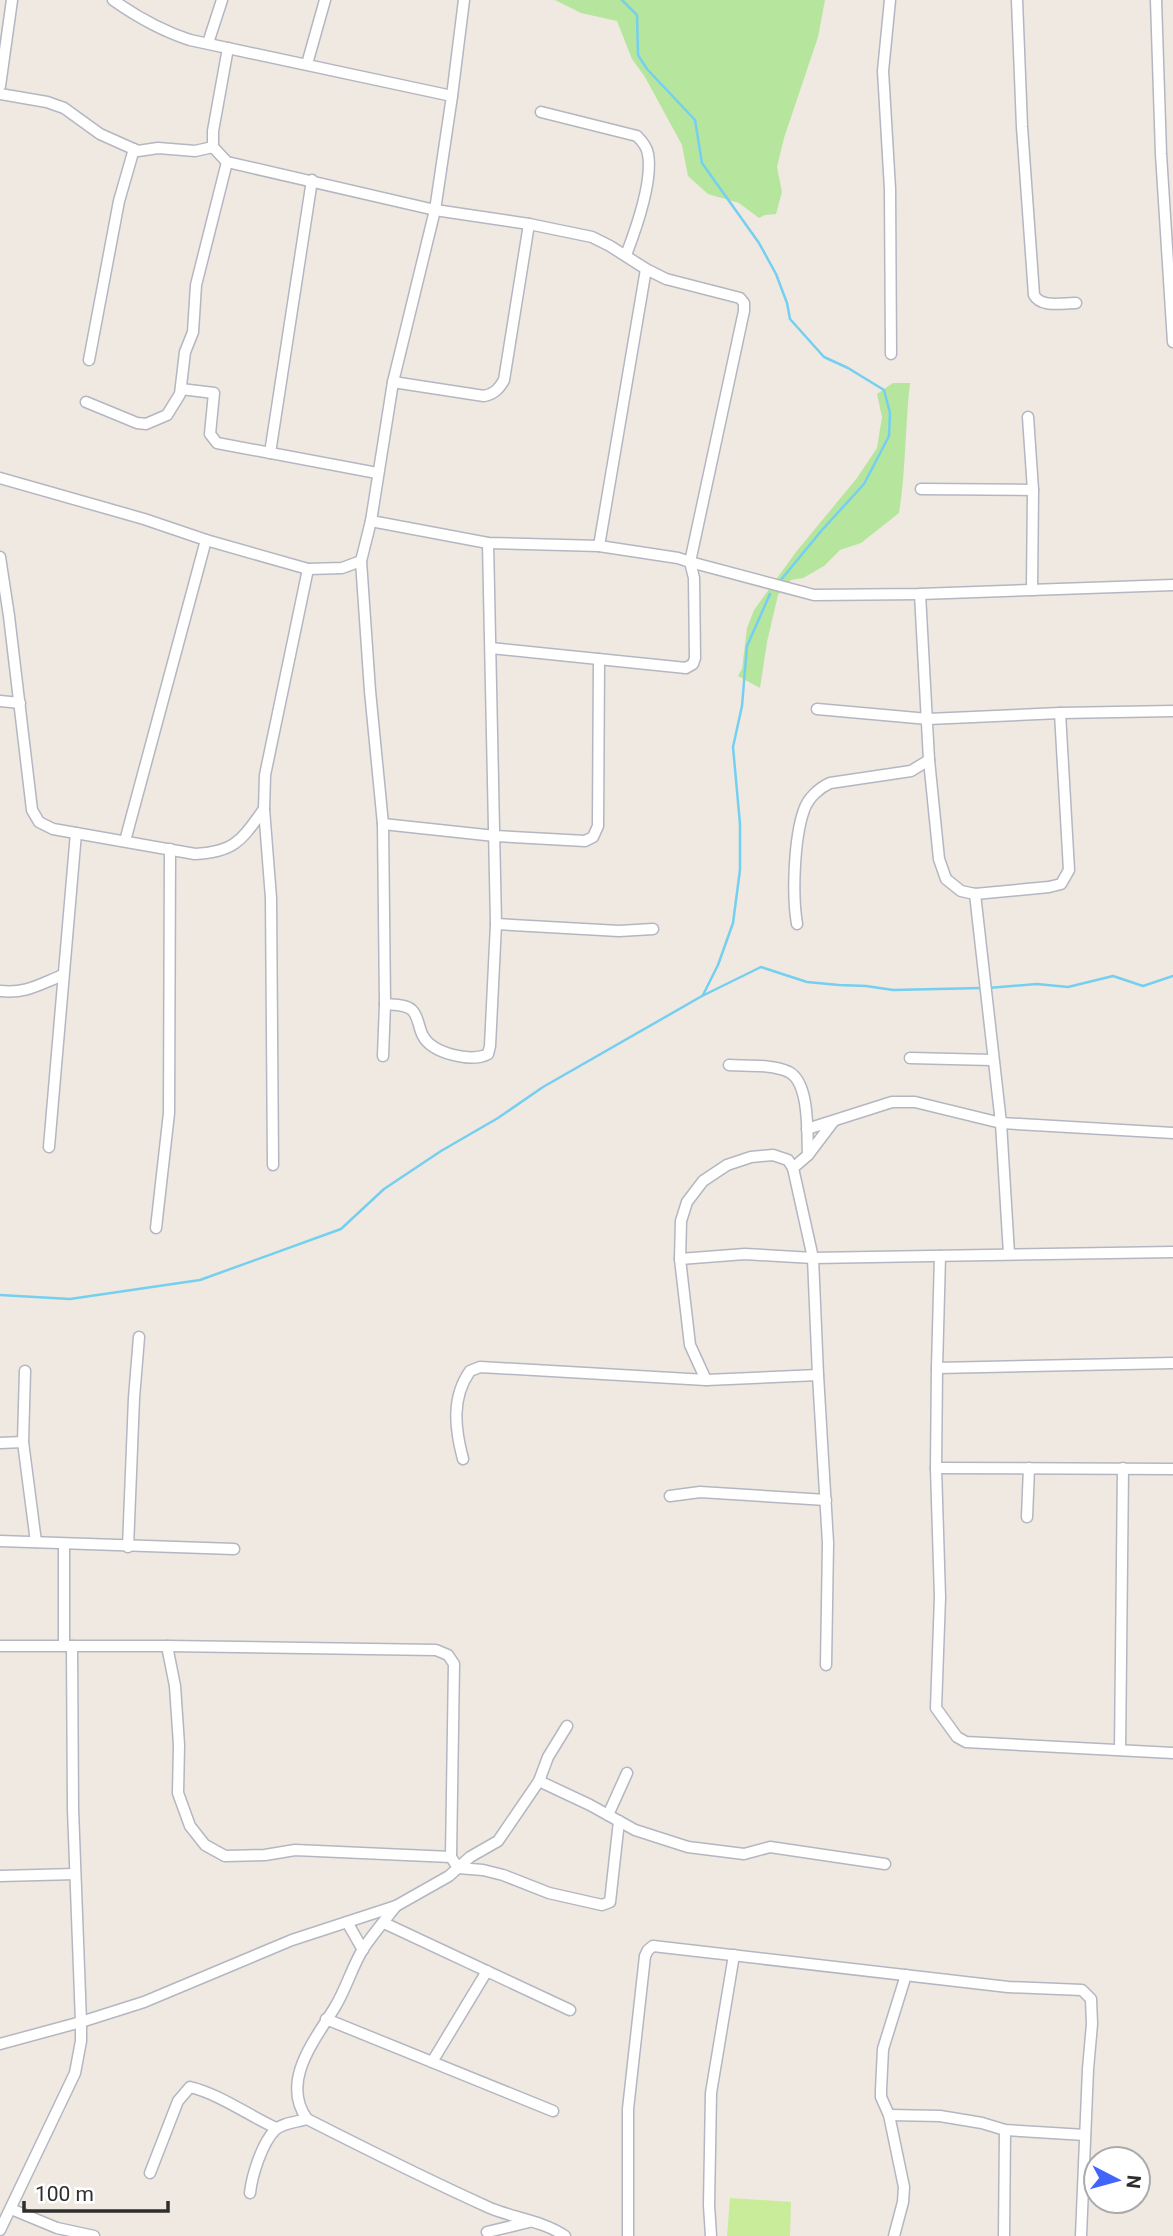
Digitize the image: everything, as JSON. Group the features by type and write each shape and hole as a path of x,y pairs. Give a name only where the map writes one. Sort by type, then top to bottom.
{"street":[{"path":"0,86 12,0"},
{"path":"113,0 175,35 452,96"},
{"path":"208,43 222,0"},
{"path":"307,64 325,0"},
{"path":"383,1056 383,824 361,561 371,521 393,382 435,210 464,0"},
{"path":"890,0 883,71 890,189 891,354"},
{"path":"1017,0 1022,127 1034,295 1042,303 1076,303"},
{"path":"1156,0 1162,168 1173,342"},
{"path":"228,48 213,131 214,147 227,162 435,210 529,224 592,237 666,279 740,298 744,303 690,562 694,578 693,664 687,668 491,648"},
{"path":"0,94 47,102 64,108 100,134 138,151 158,148 195,151 214,147"},
{"path":"541,112 637,136 643,142 648,154 648,174 639,220 626,256"},
{"path":"89,360 119,201 134,149"},
{"path":"86,402 137,423 146,424 167,415 180,394 183,362 193,332 196,285 227,162"},
{"path":"270,453 312,180"},
{"path":"393,382 484,396 495,392 501,386 529,224"},
{"path":"599,546 646,269"},
{"path":"181,389 214,393 210,421 213,440 217,443 377,472"},
{"path":"1028,417 1033,490 1032,590"},
{"path":"0,478 308,569 342,568 361,561"},
{"path":"921,489 1033,490"},
{"path":"371,521 488,543 599,546 678,558 814,595 1173,585"},
{"path":"125,841 206,540"},
{"path":"385,1004 402,1005 411,1010 417,1017 424,1038 431,1046 444,1053 453,1056 488,1054 496,924 488,543"},
{"path":"0,557 32,810 39,822 52,829 195,854 227,849 241,840 264,809"},
{"path":"273,1165 271,898 264,809 265,775 308,569"},
{"path":"920,594 929,760 939,859 946,879 961,891 975,894 1049,887 1060,884 1069,870 1060,713"},
{"path":"383,824 495,836 585,841 593,837 598,825 599,659"},
{"path":"0,701 20,703"},
{"path":"817,709 928,719 1173,711"},
{"path":"797,924 796,856 804,808 811,798 822,786 830,783 911,771 929,760"},
{"path":"49,1147 76,833"},
{"path":"156,1228 169,1113 170,849"},
{"path":"975,894 1001,1123 1009,1254"},
{"path":"496,924 619,931 653,929"},
{"path":"0,991 24,991 63,975"},
{"path":"910,1058 992,1060"},
{"path":"729,1065 787,1071 796,1077 803,1090 808,1155"},
{"path":"807,1129 892,1102 915,1102 1001,1123 1173,1133"},
{"path":"793,1168 808,1155 834,1122"},
{"path":"706,1380 690,1345 680,1259 681,1221 687,1202 703,1181 727,1165 751,1157 773,1155 788,1160 793,1168 813,1258 828,1543 826,1665"},
{"path":"680,1259 744,1254 813,1258 1173,1252"},
{"path":"940,1256 936,1468 940,1597 936,1708 957,1737 967,1742 1173,1753"},
{"path":"128,1547 139,1337"},
{"path":"937,1368 1173,1363"},
{"path":"463,1460 456,1433 459,1393 470,1371 480,1367 706,1380 818,1375"},
{"path":"24,1371 23,1442 36,1542"},
{"path":"0,1443 23,1442"},
{"path":"936,1468 1173,1469"},
{"path":"1027,1517 1029,1468"},
{"path":"1120,1750 1122,1468"},
{"path":"670,1496 700,1492 826,1500"},
{"path":"0,1541 234,1549"},
{"path":"0,2230 75,2073 81,2041 64,1544"},
{"path":"0,1646 436,1650 448,1655 454,1664 455,1862 449,1876 396,1906 292,1940 144,2002 0,2044"},
{"path":"167,1646 175,1686 178,1793 190,1826 205,1845 225,1856 265,1855 295,1850 455,1862 527,1883 549,1893 602,1905 610,1902 619,1821"},
{"path":"455,1862 498,1841 538,1781 548,1757 567,1726"},
{"path":"608,1815 627,1773"},
{"path":"538,1781 635,1830 688,1847 744,1854 770,1847 885,1864"},
{"path":"0,1876 75,1874"},
{"path":"396,1906 363,1950 334,2008 302,2060 298,2078 300,2110 307,2119 418,2176 495,2210 542,2225 565,2236"},
{"path":"347,1923 363,1950"},
{"path":"384,1923 570,2010"},
{"path":"628,2236 628,2109 645,1956 653,1946 1008,1987 1047,1987 1085,1992 1091,1999 1092,2024 1081,2236"},
{"path":"711,2236 711,2093 734,1955"},
{"path":"432,2062 487,1971"},
{"path":"894,2236 904,2187 889,2115 881,2097 883,2049 906,1975"},
{"path":"326,2019 553,2110"},
{"path":"150,2173 178,2101 190,2087 216,2096 276,2129"},
{"path":"889,2115 940,2116 1005,2130 1085,2134"},
{"path":"250,2193 255,2169 266,2143 276,2129 307,2119"},
{"path":"1004,2236 1005,2130"},
{"path":"11,2209 57,2228 94,2236"},
{"path":"486,2234 495,2210"},
{"path":"486,2234 530,2222"}],"green space":[{"path":"555,0 825,0 818,37 777,167 782,192 776,214 759,218 739,203 708,194 688,176 682,145 645,77 632,59 617,21 581,13"},
{"path":"893,383 910,383 899,513 861,543 840,550 824,566 803,578 791,580 778,595 760,688 738,676 742,669 747,628 754,610 796,552 857,478 877,448 882,417 877,394"},
{"path":"730,2198 791,2202 790,2236 727,2236"}],"waterway":[{"path":"622,0 637,15 638,55 647,69 695,120 702,163 759,243 776,274 790,319 824,357 884,390 890,413 889,436 864,484 780,581"},
{"path":"703,995 718,965 733,923 740,870 740,824 733,747 742,706 747,646 770,594"},
{"path":"0,1295 70,1299 200,1280 341,1229 384,1189 543,1087 702,996 761,967 807,982 893,990 982,988"},
{"path":"988,988 1037,984 1068,987 1113,976 1143,986 1173,976"}]}
